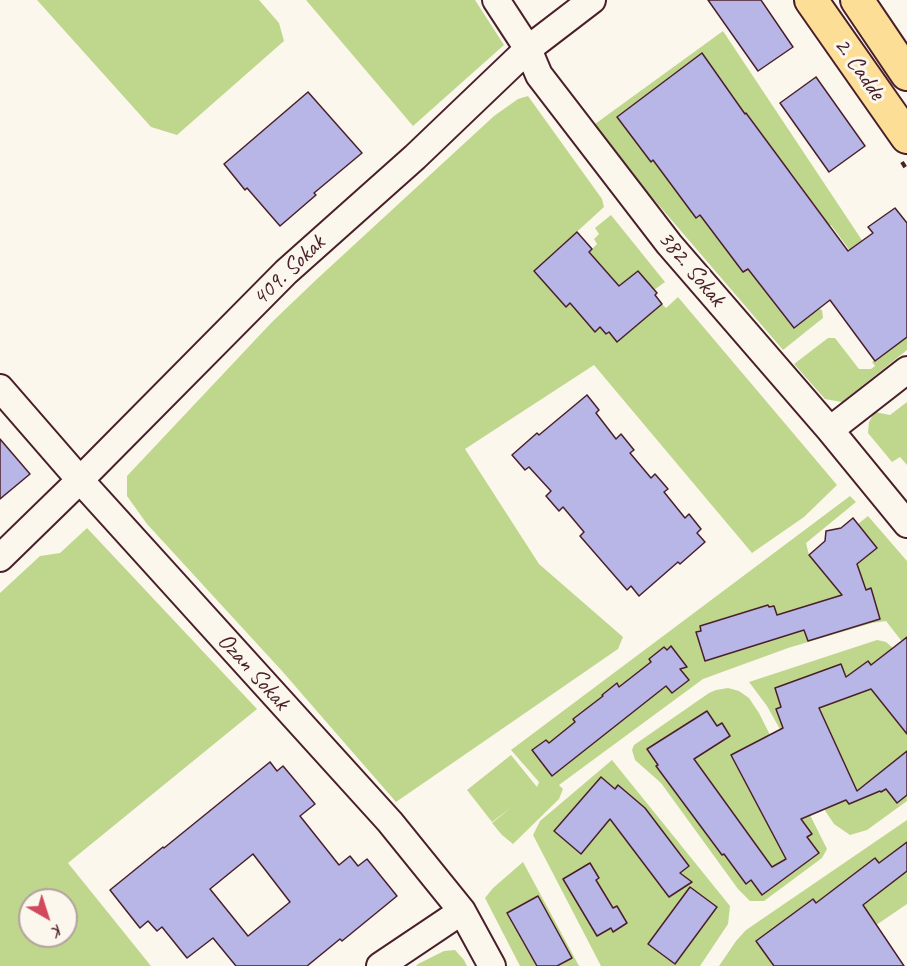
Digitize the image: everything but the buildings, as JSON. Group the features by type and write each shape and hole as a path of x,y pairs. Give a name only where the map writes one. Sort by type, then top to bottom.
{"main road":[{"name":"2. Cadde","path":"811,0 907,137"},
{"name":"2. Cadde","path":"857,0 907,74"}],"street":[{"name":"382. Sokak","path":"496,0 528,49 539,75 669,244 830,430 907,524"},
{"name":"409. Sokak","path":"0,558 286,272 414,157 528,49 592,0"},
{"path":"830,430 907,370"},
{"name":"Ozan Sokak","path":"0,388 80,480 390,822 462,910 492,966"},
{"path":"380,966 462,910"}],"green space":[{"path":"37,0 259,0 279,23 284,41 177,135 151,127"},
{"path":"306,0 475,0 504,45 413,126"},
{"path":"723,31 907,308 864,270 831,225 805,243 795,235 822,215 790,171 763,191 750,180 779,158 747,113 717,134 702,125 736,100 702,54 669,77 676,88 618,117 651,162 676,143 696,218 722,199 707,224 743,272 770,252 781,267 759,284 793,328 819,309 822,310 823,318 783,350 626,167 595,124"},
{"path":"528,96 602,199 604,207 534,271 566,306 605,271 589,252 597,244 594,239 599,234 595,228 611,215 665,282 654,290 638,271 583,318 595,332 600,327 606,334 609,332 617,342 662,304 666,308 678,297 837,485 804,517 752,553 594,365 465,449 539,564 623,637 618,649 396,802 282,671 147,524 127,496 127,476 272,322 317,279 494,116 518,99"},
{"path":"907,337 907,350 842,402 825,399 794,364 828,338 835,338 859,369 871,369 875,366 872,362"},
{"path":"907,402 907,465 900,457 892,462 868,433 869,422 875,412 890,415"},
{"path":"850,496 856,502 806,543 809,555 833,584 877,548 858,524 868,516 907,561 907,648 886,621 872,623 788,648 703,679 559,785 563,789 559,799 513,844 502,835 492,823 513,806 492,822 467,790 511,755 537,787 539,782 511,750"},
{"path":"87,528 257,709 68,863 151,966 0,966 0,593 40,556 60,553"},
{"path":"877,640 886,642 893,648 907,667 907,801 867,830 850,835 834,824 826,812 767,706 749,682"},
{"path":"728,688 739,691 749,698 759,713 827,849 822,858 764,901 750,901 738,889 661,783 635,760 632,750 634,745 709,693"},
{"path":"612,760 730,906 728,924 700,966 601,966 533,835 540,821"},
{"path":"907,820 907,904 816,966 719,966 746,930"},
{"path":"523,862 579,966 520,966 485,898"},
{"path":"455,950 467,966 416,966 444,951"}]}
